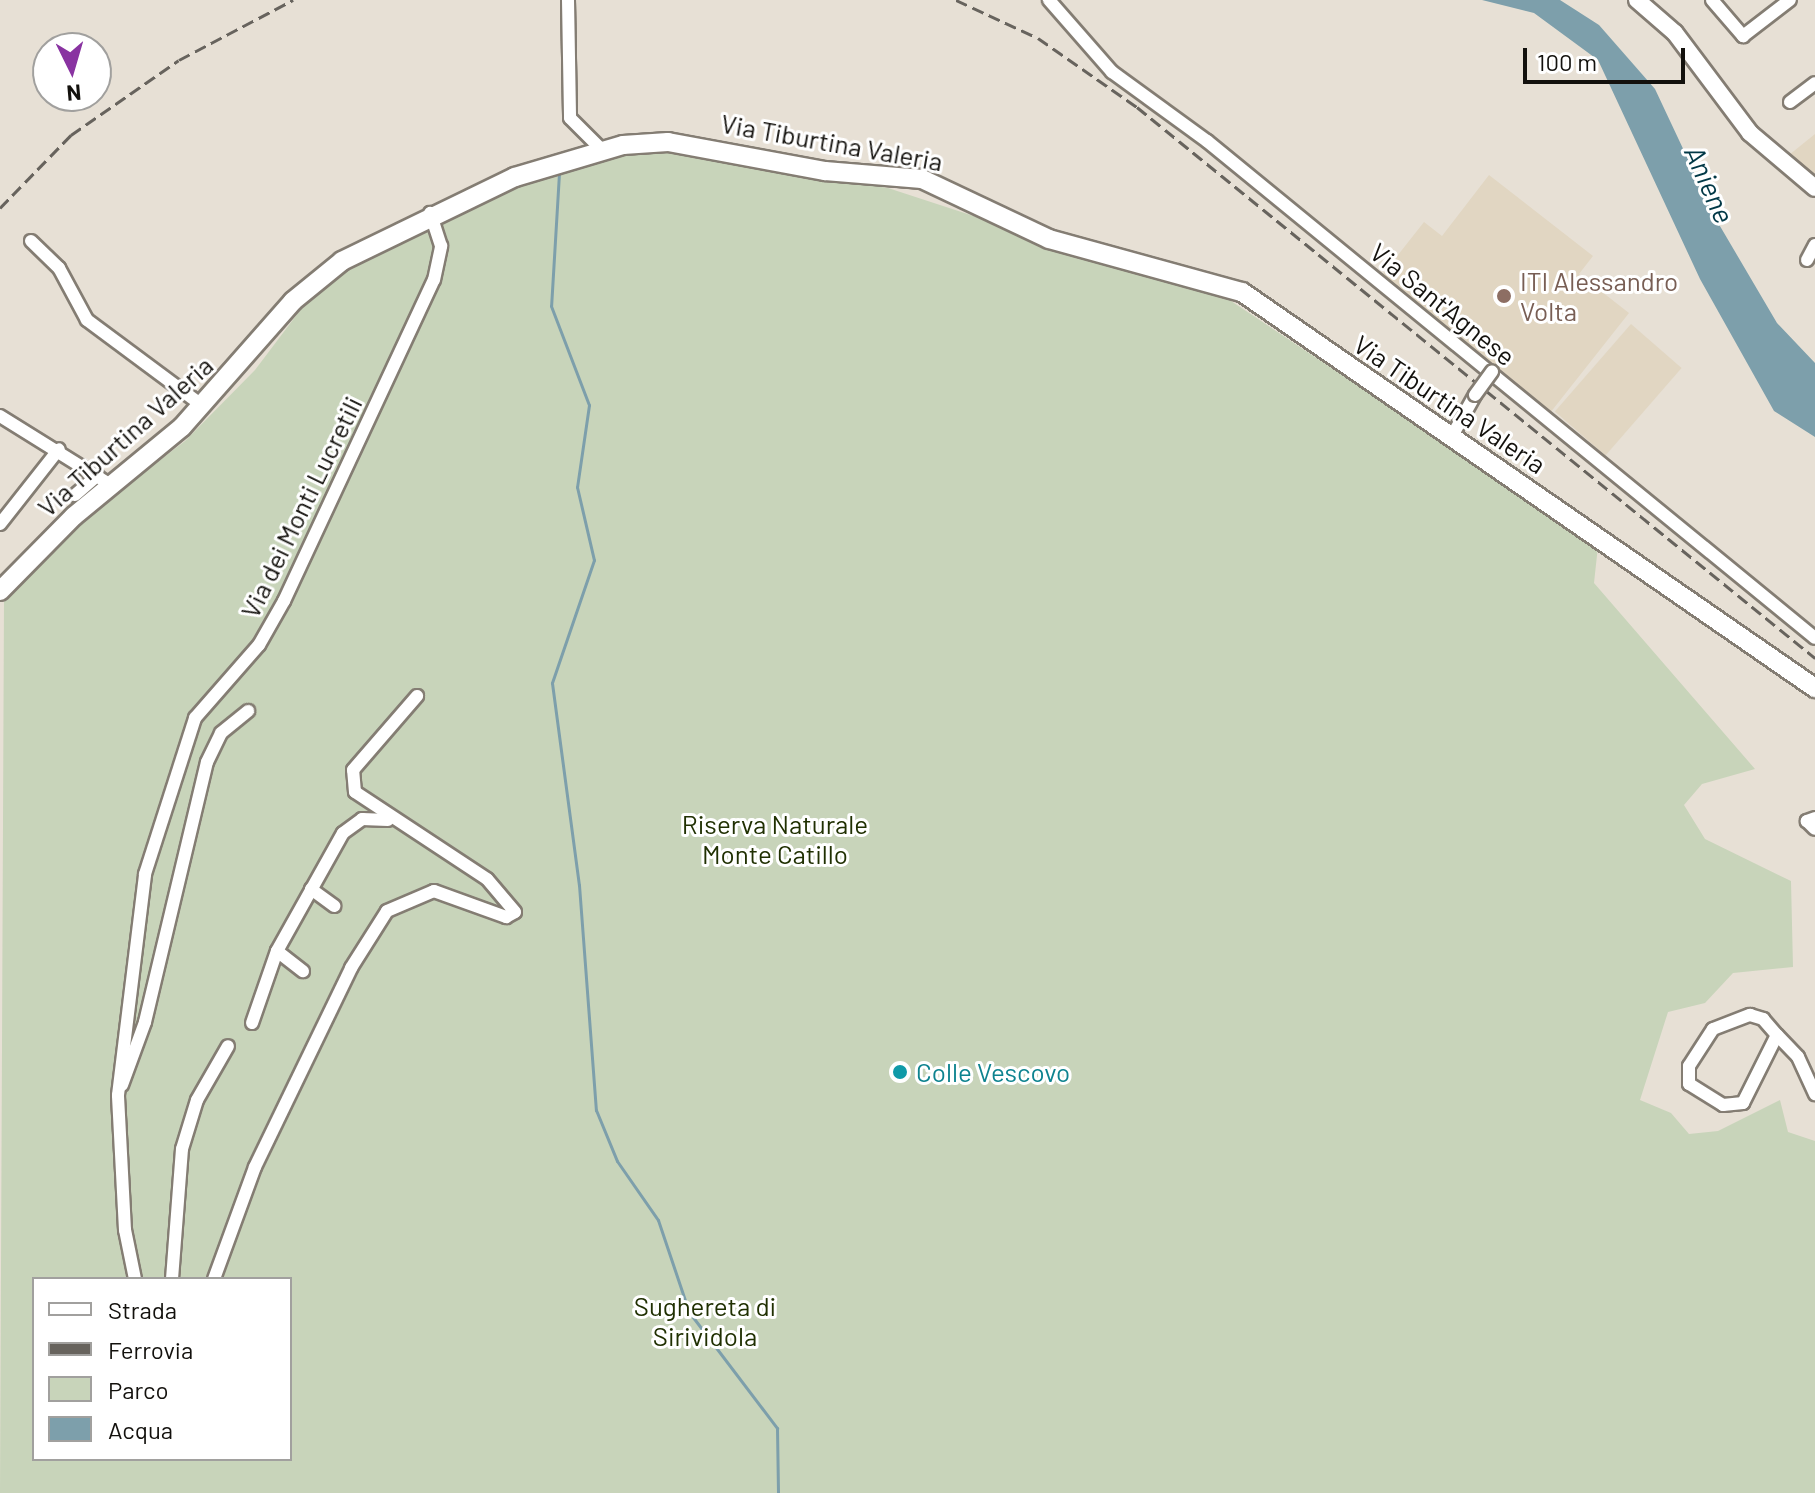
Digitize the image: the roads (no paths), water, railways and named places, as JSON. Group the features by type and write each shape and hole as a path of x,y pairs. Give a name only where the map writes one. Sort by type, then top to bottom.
{"main road":[{"path":"1637,0 1675,33 1750,133 1815,188"},
{"name":"Via Tiburtina Valeria","path":"0,591 104,480 203,406 317,279 430,213 602,150 678,142 939,185 1049,239 1242,292 1815,688"}],"street":[{"path":"568,0 570,118 602,150"},
{"name":"Via Sant'Agnese","path":"1049,0 1112,72 1492,372 1815,638"},
{"path":"1712,0 1743,36 1790,0"},
{"path":"1790,102 1815,83"},
{"name":"Via dei Monti Lucretili","path":"135,1277 125,1230 118,1095 136,912 183,748 206,700 269,629 343,483 439,268 430,213"},
{"path":"31,241 59,268 87,320 203,406"},
{"path":"1807,260 1815,245"},
{"path":"1452,436 1492,372"},
{"path":"0,416 59,449 104,480 75,495"},
{"path":"0,524 59,449"},
{"path":"215,1277 261,1155 351,968 387,911 404,898 438,891 506,917 515,912 483,876 391,820 355,792 353,770 417,696"},
{"path":"118,1095 145,1022 207,762 221,733 248,711"},
{"path":"1815,818 1807,821 1815,829"},
{"path":"252,1023 277,951 349,826 391,820"},
{"path":"311,889 334,906"},
{"path":"277,951 303,971"},
{"path":"1777,1035 1764,1072 1741,1105 1723,1105 1689,1084 1689,1066 1721,1021 1754,1015 1777,1035 1812,1070 1815,1094"},
{"path":"172,1277 182,1149 197,1100 228,1046"}],"water":[{"name":"Aniene","path":"1482,0 1560,0 1599,25 1655,89 1717,221 1777,323 1815,363 1815,437 1774,411 1700,279 1598,60 1534,13"}],"waterway":[{"path":"559,173 551,306 589,405 577,487 594,560 552,683 579,885 596,1110 617,1161 658,1220 689,1312 777,1428 778,1493"}],"railway":[{"path":"0,208 71,135 179,60 293,0"},
{"path":"956,0 1038,38 1137,107 1815,658"}],"place":[{"name":"ITI Alessandro Volta","path":"1504,296"},
{"name":"Colle Vescovo","path":"900,1072"}],"park label":[{"name":"Riserva Naturale Monte Catillo","path":"775,839"},
{"name":"Sughereta di Sirividola","path":"705,1321"}]}
